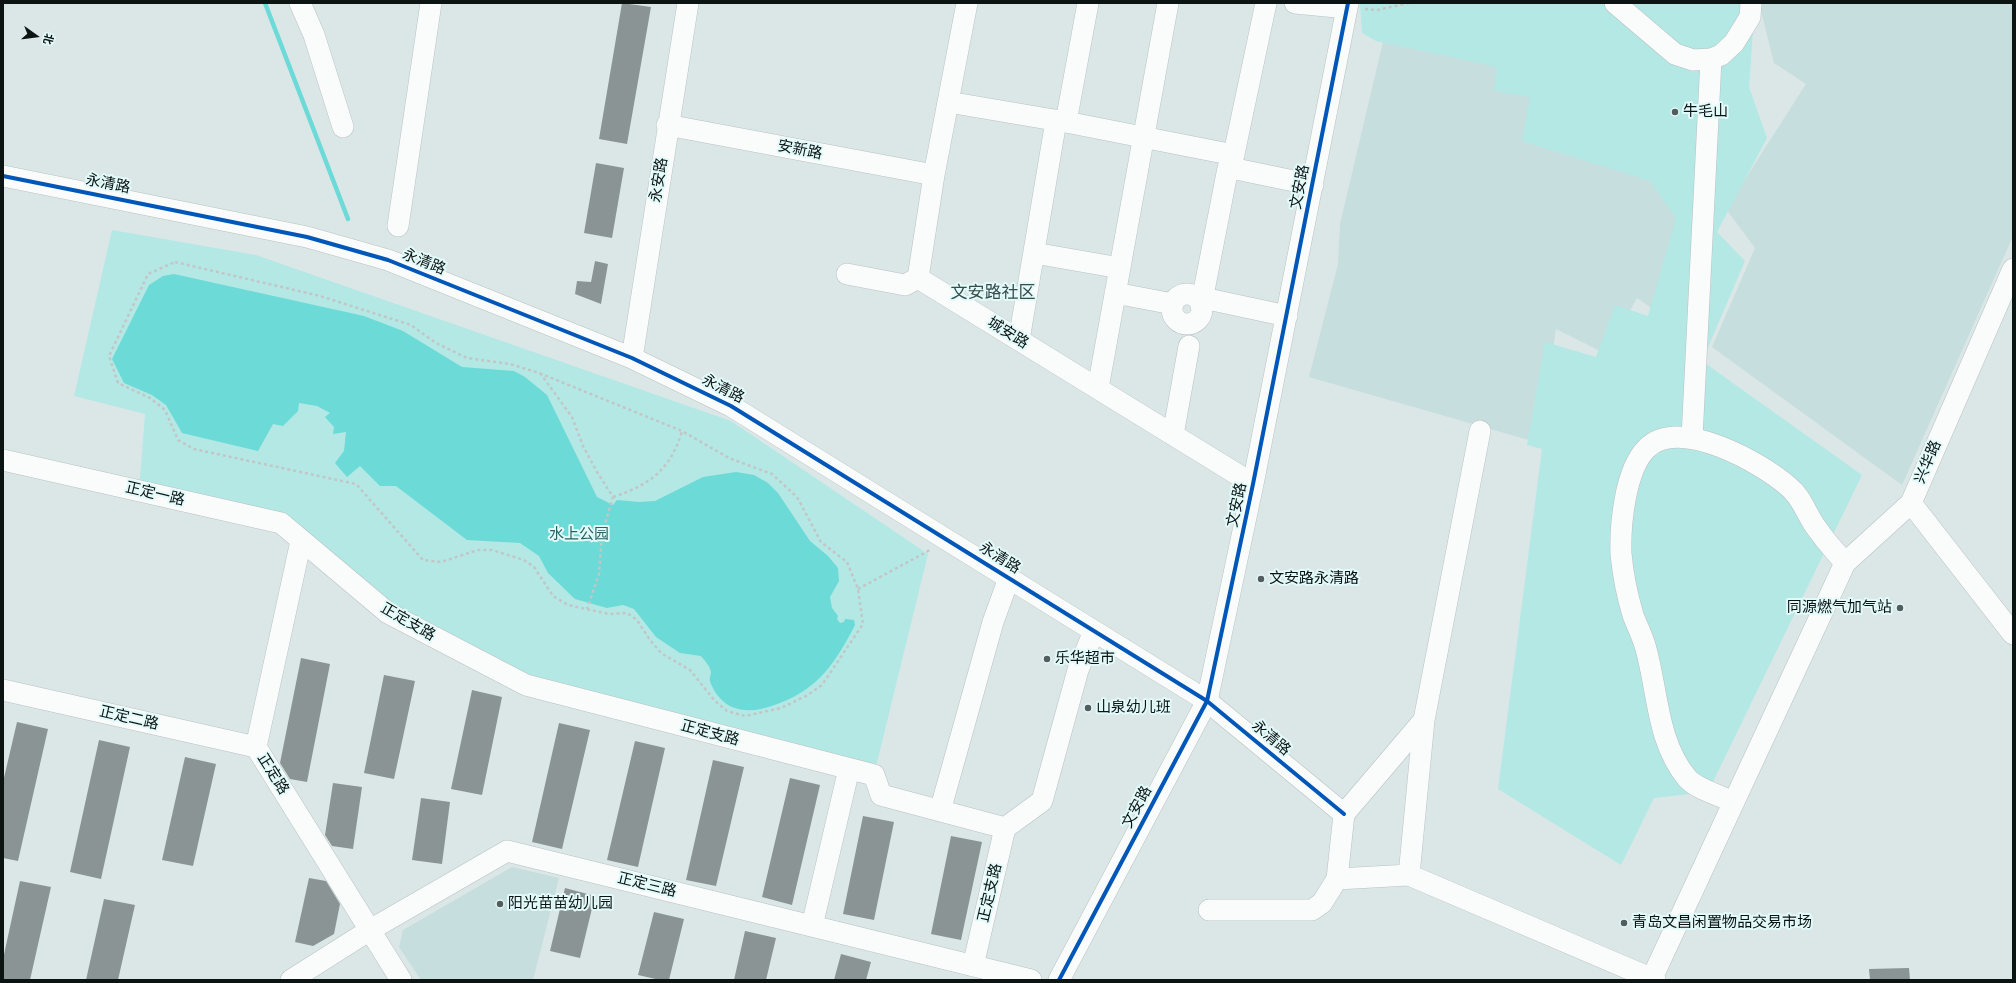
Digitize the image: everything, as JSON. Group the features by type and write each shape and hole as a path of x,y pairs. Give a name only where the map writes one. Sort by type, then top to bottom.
{"street":[{"path":"300,3 314,35 343,127"},
{"path":"398,226 431,3"},
{"name":"永安路","path":"632,358 667,125 688,3"},
{"path":"847,274 905,285 918,278 934,175 967,3"},
{"path":"1019,340 1034,253 1061,121 1088,3"},
{"path":"1098,388 1168,3"},
{"path":"1115,294 1173,304 1172,309 1175,318 1179,321 1188,323 1197,319 1201,311 1228,168 1233,162 1266,3"},
{"path":"1295,3 1347,6"},
{"path":"1615,3 1675,54 1693,60 1711,59 1721,55 1734,42 1750,17 1751,3"},
{"name":"文安路","path":"1059,980 1207,701 1287,316 1347,6"},
{"path":"1692,438 1711,59"},
{"path":"948,102 1061,121 1143,137 1312,185"},
{"name":"安新路","path":"667,125 934,175"},
{"name":"永清路","path":"3,176 292,234 388,260 632,358 731,406 1207,701 1344,814"},
{"path":"1034,253 1120,268"},
{"name":"兴华路","path":"2013,270 1911,503 2013,634"},
{"name":"城安路","path":"918,278 1253,484"},
{"path":"1202,302 1287,316"},
{"path":"1173,434 1189,346"},
{"path":"1409,874 1424,720 1480,431"},
{"path":"1734,802 1693,784 1688,779 1673,755 1664,735 1646,648 1633,615 1625,583 1621,553 1622,527 1632,471 1647,447 1656,441 1671,437 1692,438 1708,442 1730,451 1758,466 1790,487 1799,499 1817,530 1845,563"},
{"name":"正定一路","path":"3,460 281,523 301,540"},
{"path":"1337,879 1409,874 1652,979 1845,563 1911,503"},
{"name":"正定路","path":"301,540 256,747 401,980"},
{"name":"正定支路","path":"301,540 388,613 526,685 874,776 881,795 1005,828 973,966"},
{"path":"940,811 993,622 1009,578"},
{"path":"1005,828 1042,801 1078,670 1094,631"},
{"name":"正定二路","path":"3,690 256,747"},
{"path":"1210,910 1312,910 1322,903 1337,879 1344,814 1424,720"},
{"path":"812,926 849,769"},
{"name":"正定三路","path":"290,980 370,930 508,851 1031,980"}],"path":[{"path":"1347,6 1377,10 1409,3"},
{"path":"175,262 320,296 411,325 436,343 467,358 510,364 539,372 682,431 729,458 772,474 797,497 821,542 846,562 858,589 863,624 822,685 806,696 781,708 745,716 727,712 715,701 690,670 661,653 650,640 637,620 627,613 609,614 568,605 552,596 534,567 524,560 492,550 478,550 442,562 423,560 356,484 194,449 178,440 165,410 150,398 118,383 109,356 148,274 175,262"},
{"path":"539,372 572,417 583,446 613,497 602,534 599,574 587,609"},
{"path":"613,497 635,490 656,476 677,447 682,431"},
{"path":"858,589 948,540"}],"shaded area":[{"path":"1759,3 2013,3 2013,236 1902,485 1712,347 1755,248 1726,209 1806,84 1774,63"},
{"path":"1386,29 1513,51 1688,177 1672,322 1637,298 1606,354 1556,329 1539,443 1309,377 1338,264 1340,224"},
{"name":"阳光苗苗幼儿园","path":"512,867 559,878 533,980 421,980 399,947 403,930"}],"green space":[{"path":"1360,3 1755,3 1749,87 1767,138 1717,232 1745,261 1702,361 1862,475 1708,792 1654,798 1621,865 1498,789 1542,449 1527,445 1545,342 1596,357 1615,305 1648,316 1676,218 1650,181 1522,141 1530,97 1494,91 1497,67 1376,41 1362,33"},
{"name":"水上公园","path":"112,230 256,255 731,421 928,554 874,775 519,683 388,613 281,523 139,491 145,414 74,396"}],"water":[{"path":"174,274 364,316 403,331 462,367 514,371 525,377 547,395 597,497 613,505 617,500 639,502 655,501 703,477 736,472 754,475 768,483 778,493 810,541 828,556 838,568 839,581 830,597 832,608 838,616 837,619 840,623 844,622 845,619 854,620 855,625 829,668 807,689 779,704 761,709 738,709 728,705 716,694 710,681 711,672 701,656 680,653 656,637 634,609 623,605 607,608 575,599 548,573 539,556 520,543 467,540 396,486 380,486 360,466 347,477 335,463 344,451 346,432 333,434 334,427 325,417 330,413 317,406 299,403 298,411 283,426 273,424 258,451 182,433 166,405 152,395 124,383 112,359 149,285 163,276"}],"building":[{"path":"622,3 651,7 627,144 599,139"},
{"path":"596,163 624,168 612,238 584,233"},
{"path":"595,261 608,264 601,304 575,294 577,281 591,282"},
{"path":"301,658 330,664 307,782 290,779 280,763"},
{"path":"384,675 415,681 394,779 364,773"},
{"path":"472,690 502,697 482,795 451,789"},
{"path":"17,722 48,729 18,861 3,858 3,782"},
{"path":"559,723 590,730 562,849 532,842"},
{"path":"99,740 130,747 101,879 70,872"},
{"path":"635,741 665,748 638,867 607,860"},
{"path":"185,757 216,764 193,866 162,860"},
{"path":"713,760 744,767 716,886 686,880"},
{"path":"790,778 820,785 792,905 762,897"},
{"path":"333,783 362,787 353,849 332,846 325,835"},
{"path":"421,798 450,802 442,864 412,860"},
{"path":"863,816 894,822 874,920 843,914"},
{"path":"951,836 982,842 961,940 931,934"},
{"path":"309,878 326,881 340,904 334,934 313,946 295,942"},
{"path":"20,881 51,887 30,980 3,980 3,959"},
{"path":"565,888 595,896 580,958 550,951"},
{"path":"104,899 135,905 118,980 86,980"},
{"path":"654,912 684,919 669,980 660,980 638,975"},
{"path":"745,931 776,938 766,980 734,980"},
{"path":"841,954 871,962 866,980 834,980"},
{"path":"1909,968 1910,980 1870,980 1869,969"}],"waterway":[{"path":"265,3 348,219"}],"cycle path":[{"path":"1059,980 1207,701 1253,484 1348,3"},
{"path":"3,176 307,237 388,260 632,358 731,406 1207,701 1344,814"}],"place":[{"name":"牛毛山","path":"1675,112"},
{"name":"文安路永清路","path":"1261,579"},
{"name":"同源燃气加气站","path":"1900,608"},
{"name":"乐华超市","path":"1047,659"},
{"name":"山泉幼儿班","path":"1088,708"},
{"name":"阳光苗苗幼儿园","path":"500,904"},
{"name":"青岛文昌闲置物品交易市场","path":"1624,923"}],"district":[{"name":"文安路社区","path":"993,293"}]}
